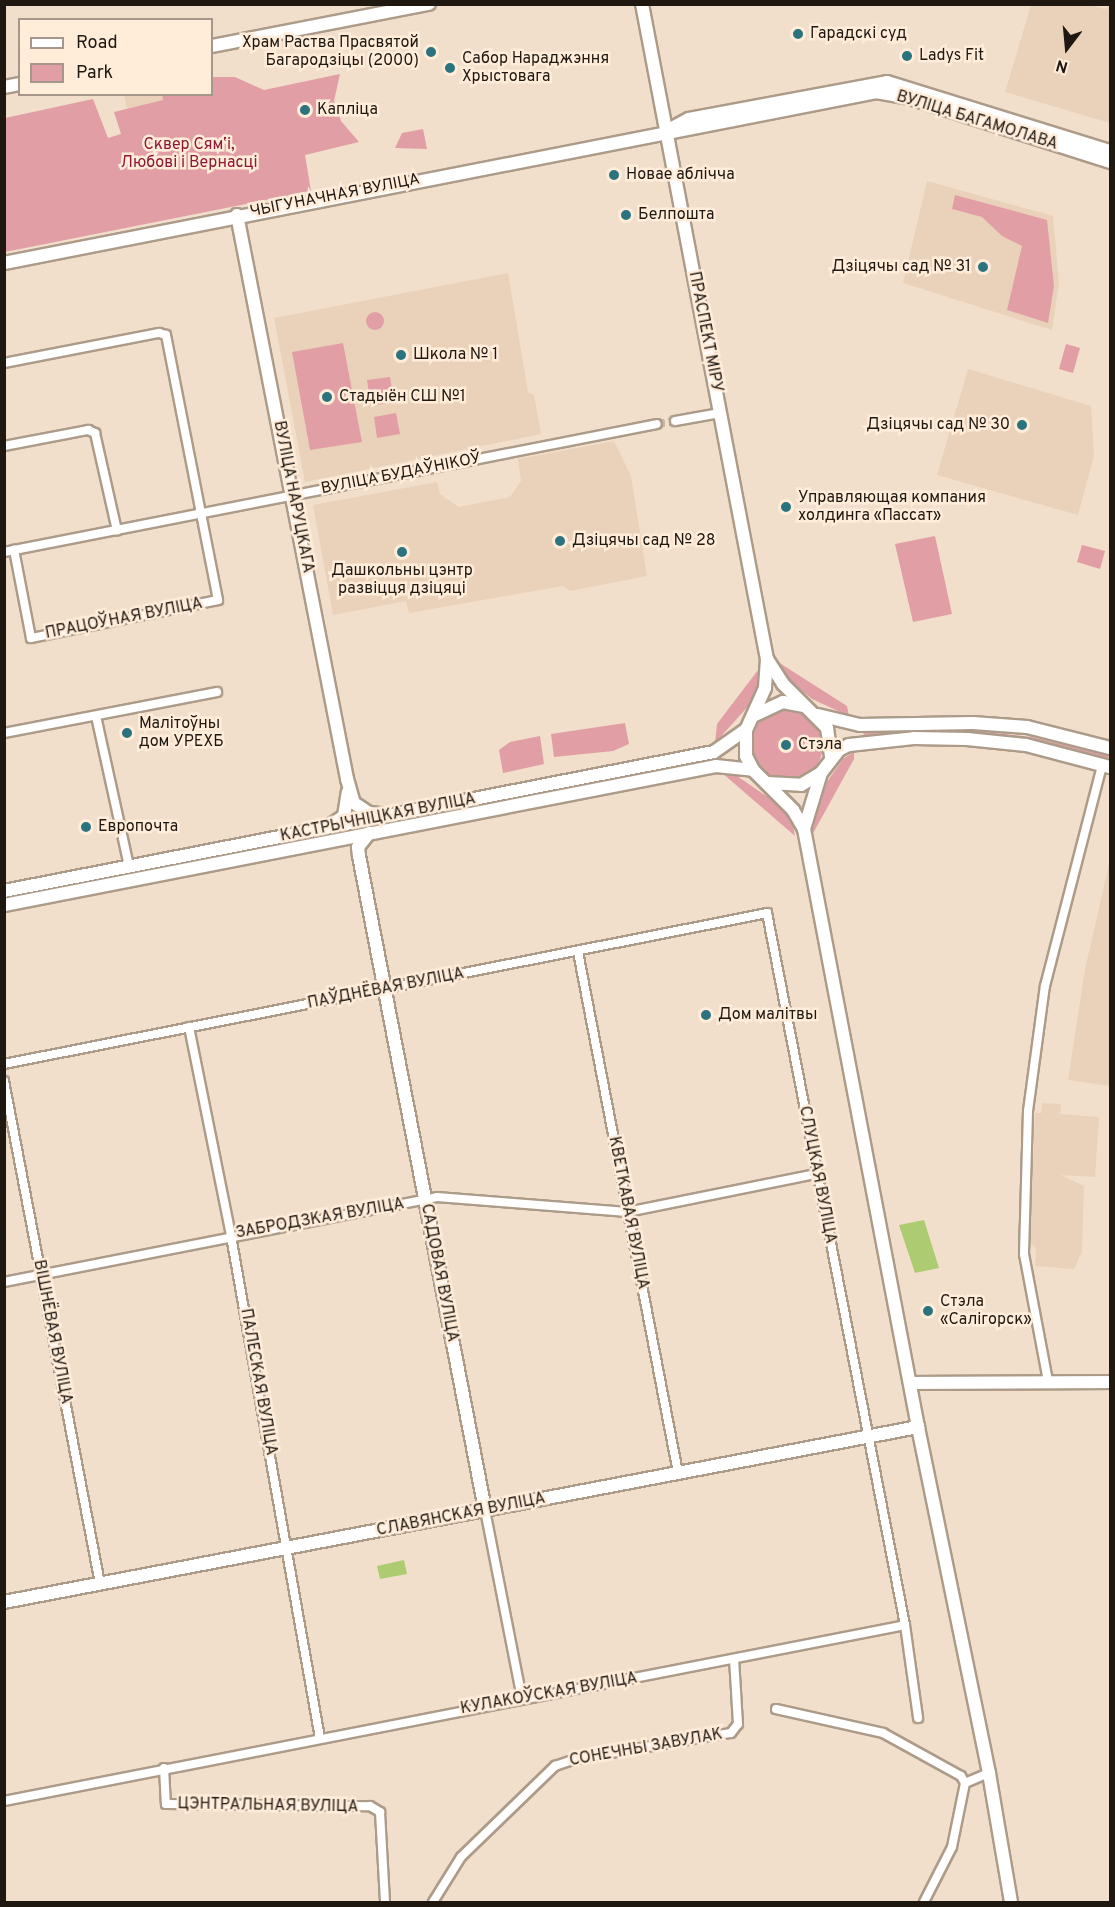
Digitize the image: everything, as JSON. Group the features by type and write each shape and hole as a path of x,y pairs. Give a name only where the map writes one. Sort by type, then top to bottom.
{"main road":[{"path":"213,46 429,4"},
{"name":"ПРАСПЕКТ МІРУ","path":"642,4 767,659"},
{"name":"ВУЛІЦА БАГАМОЛАВА","path":"666,130 839,95 887,82 1110,151"},
{"name":"ВУЛІЦА БАГАМОЛАВА","path":"666,130 689,118 757,106 876,92 892,94 1110,162"},
{"name":"ЧЫГУНАЧНАЯ ВУЛІЦА","path":"4,263 666,130"},
{"name":"ВУЛІЦА НАРУЦКАГА","path":"237,215 347,779"},
{"path":"767,659 803,706"},
{"path":"767,659 765,688 755,715 746,730 746,756 753,770 768,783 804,829 918,1427 989,1773 1011,1902"},
{"path":"755,715 783,702 803,706 818,715 860,725 973,723 1027,727 1110,748"},
{"path":"818,715 830,738 831,758"},
{"name":"КАСТРЫЧНІЦКАЯ ВУЛІЦА","path":"4,891 714,752 746,730"},
{"path":"804,829 821,773 831,758 849,745 914,738 967,739 1026,745 1106,766"},
{"name":"КАСТРЫЧНІЦКАЯ ВУЛІЦА","path":"4,905 716,766 753,770"},
{"path":"768,783 801,785 821,773"},
{"path":"347,779 354,803 369,813 389,815"},
{"path":"319,830 344,816 347,779"},
{"path":"341,839 358,847 369,833"},
{"name":"САДОВАЯ ВУЛІЦА","path":"358,847 485,1510"},
{"path":"911,1383 1110,1382"},
{"name":"СЛАВЯНСКАЯ ВУЛІЦА","path":"4,1602 918,1427"}],"street":[{"path":"4,363 164,333 201,514"},
{"path":"675,421 720,413"},
{"name":"ВУЛІЦА БУДАЎНІКОЎ","path":"9,551 657,424"},
{"path":"4,446 88,430 95,433 117,531"},
{"name":"ПРАЦОЎНАЯ ВУЛІЦА","path":"9,551 31,638 43,636 218,600 201,514"},
{"path":"4,732 217,692"},
{"path":"96,716 129,866"},
{"path":"1048,1381 1024,1254 1028,1111 1052,963 1106,766"},
{"name":"ПАЎДНЁВАЯ ВУЛІЦА","path":"4,1064 767,913"},
{"name":"СЛУЦКАЯ ВУЛІЦА","path":"767,913 868,1437"},
{"name":"КВЕТКАВАЯ ВУЛІЦА","path":"578,952 678,1473"},
{"name":"ПАЛЕСКАЯ ВУЛІЦА","path":"189,1027 231,1236 320,1738"},
{"name":"ВІШНЁВАЯ ВУЛІЦА","path":"4,1080 100,1584"},
{"name":"ЗАБРОДЗКАЯ ВУЛІЦА","path":"4,1282 437,1197 627,1212 816,1174"},
{"path":"868,1437 905,1629 918,1718"},
{"name":"САДОВАЯ ВУЛІЦА","path":"485,1510 522,1698"},
{"name":"КУЛАКОЎСКАЯ ВУЛІЦА","path":"4,1801 522,1698 734,1662 905,1629"},
{"name":"СОНЕЧНЫ ЗАВУЛАК","path":"433,1902 468,1850 555,1766 575,1759 731,1733 738,1724 734,1662"},
{"path":"776,1709 883,1733 961,1776 965,1783 952,1847 924,1902"},
{"name":"ЦЭНТРАЛЬНАЯ ВУЛІЦА","path":"164,1771 166,1804 370,1806 380,1812 386,1902"},
{"path":"965,1783 989,1773"}],"shaded area":[{"path":"1031,5 1089,5 1105,9 1110,5 1110,123 1005,92"},
{"path":"124,96 162,96 164,100 127,109"},
{"name":"Дзіцячы сад № 31","path":"927,181 1053,216 1059,283 1052,330 903,283"},
{"name":"Школа № 1","path":"508,273 528,392 534,395 541,434 305,482 274,318"},
{"name":"Дзіцячы сад № 30","path":"968,369 1091,406 1094,456 1078,515 937,475"},
{"path":"614,441 631,476 647,576 570,591 563,586 409,613 406,601 333,615 313,505 437,482 440,494 459,507 510,497 521,481 518,459"},
{"path":"1110,860 1110,1086 1068,1080 1085,969"},
{"path":"1042,1103 1061,1104 1060,1114 1099,1117 1095,1177 1061,1175 1084,1186 1082,1252 1074,1269 1035,1266 1036,1248 1030,1242 1035,1113 1041,1113"},
{"path":"924,1220 939,1268 915,1273 899,1225"},
{"path":"404,1560 407,1574 380,1579 377,1566"}],"green space":[{"name":"Сквер Сямʼі, Любові і Вернасці","path":"340,74 334,101 341,121 359,142 305,155 311,191 5,252 5,118 93,99 108,138 121,134 114,112 163,100 162,96 213,96 213,77 235,77 264,90"},
{"path":"423,129 427,149 395,148 402,133"},
{"path":"955,195 1047,220 1054,286 1048,323 1007,310 1022,246 1002,236 982,217 952,209"},
{"path":"371,312 379,312 384,317 382,328 371,330 366,325 366,317"},
{"name":"Стадыён СШ №1","path":"343,343 362,442 310,450 292,352"},
{"path":"1066,344 1080,348 1073,373 1059,369"},
{"path":"390,377 394,402 371,406 367,380"},
{"path":"396,413 400,434 377,438 374,417"},
{"path":"935,536 952,614 913,622 895,544"},
{"path":"1082,545 1105,551 1100,569 1077,562"},
{"path":"778,662 847,706 849,716 812,699 782,674"},
{"path":"758,670 760,681 753,701 715,743 717,724"},
{"path":"787,709 807,715 817,725 823,745 817,765 807,775 787,781 767,775 757,765 751,745 757,725 767,715"},
{"path":"625,723 629,744 613,751 554,757 551,734"},
{"path":"943,727 1032,737 1109,756 1107,760 1040,744 932,733 864,736 863,731"},
{"path":"540,736 544,764 503,773 499,750 510,742"},
{"path":"854,752 854,759 811,837 822,789 843,759"},
{"path":"721,772 737,776 781,806 792,821 795,836"}],"tunnel":[{"path":"657,424 675,421"}],"place":[{"name":"Гарадскі суд","path":"798,34"},
{"name":"Храм Раства Прасвятой Багародзіцы (2000)","path":"431,52"},
{"name":"Ladys Fit","path":"907,56"},
{"name":"Сабор Нараджэння Хрыстовага","path":"450,68"},
{"name":"Капліца","path":"305,110"},
{"name":"Новае аблічча","path":"614,175"},
{"name":"Белпошта","path":"626,215"},
{"name":"Дзіцячы сад № 31","path":"983,267"},
{"name":"Школа № 1","path":"401,355"},
{"name":"Стадыён СШ №1","path":"327,397"},
{"name":"Дзіцячы сад № 30","path":"1022,425"},
{"name":"Управляющая компания холдинга «Пассат»","path":"786,507"},
{"name":"Дзіцячы сад № 28","path":"560,541"},
{"name":"Дашкольны цэнтр развіцця дзіцяці","path":"402,552"},
{"name":"Малітоўны дом УРЕХБ","path":"127,733"},
{"name":"Стэла","path":"786,745"},
{"name":"Европочта","path":"86,827"},
{"name":"Дом малітвы","path":"706,1015"},
{"name":"Стэла «Салігорск»","path":"928,1311"}]}
